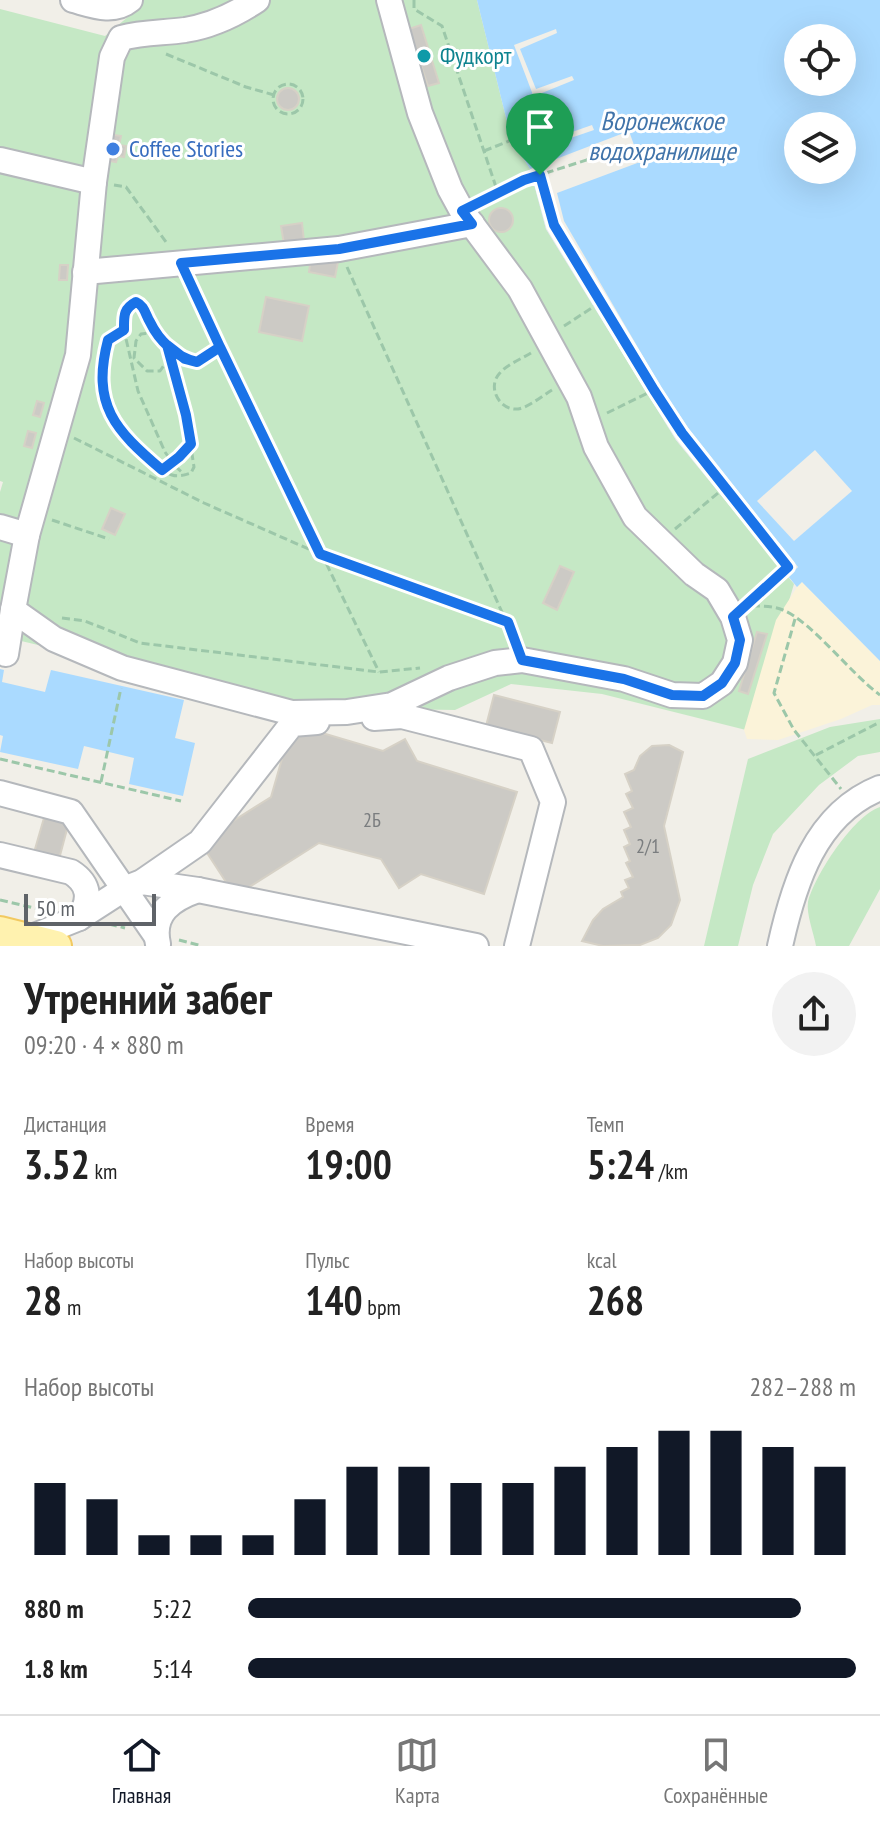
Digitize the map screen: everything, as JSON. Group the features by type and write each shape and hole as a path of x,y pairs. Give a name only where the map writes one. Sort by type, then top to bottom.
{"street":[{"path":"73,0 106,9 133,0"},
{"path":"6,654 29,525 78,355 94,182 112,57 133,0"},
{"path":"121,38 142,32 186,30 221,19 257,0"},
{"path":"13,610 54,639 122,668 292,713 347,712 392,705 449,678 495,663 522,660 624,679 672,695 703,696 722,683 735,663 740,640 733,617 717,590 694,574 635,517 596,447 574,388 520,289 450,189 420,113 389,0"},
{"path":"0,160 94,182"},
{"path":"85,272 339,249 467,217"},
{"path":"0,527 29,525"},
{"path":"28,939 79,918 200,842 292,724 402,716 531,749 553,802 517,946"},
{"path":"780,946 790,901 805,865 826,828 858,797 880,788"},
{"path":"0,793 71,812 133,885 157,940"},
{"path":"0,855 71,872 84,883 87,892 87,906 79,918"},
{"path":"133,885 198,890 476,946"},
{"path":"157,940 157,921 170,902 198,890"}],"path":[{"path":"414,0 414,9 442,26 498,193"},
{"path":"158,51 246,87 274,95"},
{"path":"290,84 302,93 303,103 297,111 284,113 276,108 274,95 280,87 290,84"},
{"path":"484,151 541,128"},
{"path":"467,217 498,193 540,175 624,148"},
{"path":"540,175 554,225 654,390 682,433 788,567 744,606 785,611 880,695"},
{"path":"94,182 126,187 181,263 379,672"},
{"path":"339,249 508,622 522,660"},
{"path":"184,475 165,452 138,391 124,330 127,307 136,302 142,305 158,335 185,359 197,362 220,347"},
{"path":"574,388 557,387 522,408 506,407 498,400 494,389 495,379 501,371 538,349 546,337 601,302"},
{"path":"124,330 108,340 103,378 105,403 128,441 162,470 174,476 191,473 194,467 186,415 167,345"},
{"path":"158,335 141,334 136,341 134,358 140,366 153,372 160,371 170,357"},
{"path":"588,423 654,390"},
{"path":"58,429 204,503 320,554 508,622"},
{"path":"162,470 191,444"},
{"path":"660,541 724,488"},
{"path":"29,525 64,523 109,539"},
{"path":"56,617 85,621 140,643 379,672 421,668"},
{"path":"795,619 774,693 794,730 841,789"},
{"path":"101,782 123,679"},
{"path":"816,755 880,722"},
{"path":"0,759 181,801"}],"green space":[{"path":"142,0 477,0 511,138 530,169 546,229 676,440 794,584 750,731 602,694 511,684 455,710 396,709 347,718 0,636 0,492 3,482 0,481 0,9 105,36 129,16"},
{"path":"880,719 880,752 858,756 819,785 773,834 753,885 738,946 704,946 748,759 830,727"},
{"path":"880,807 880,889 849,946 816,946 808,902 818,877 847,834"}],"sand":[{"path":"801,581 880,661 880,705 872,705 778,740 747,739 744,730 776,620"}],"water":[{"name":"Воронежское водохранилище","path":"477,0 880,0 880,661 802,582 797,587 676,440 546,229 530,169 511,138"},
{"path":"0,669 4,670 2,682 45,692 51,670 184,700 175,738 195,743 183,796 129,784 134,758 84,746 78,769 0,752 3,736 0,735"}],"pier":[{"path":"556,29 557,33 520,49 536,89 572,76 574,80 537,95 555,138 592,125 594,130 553,144 545,129 513,142 511,138 544,124 514,45"},
{"path":"629,131 640,162 557,193 564,221 689,429 798,567 788,577 676,440 546,229 530,169"},
{"path":"815,450 852,491 794,541 757,501"}],"building":[{"name":"Фудкорт","path":"421,25 439,83 428,86 409,29"},
{"path":"288,88 296,91 299,99 296,107 288,110 280,107 277,99 280,91"},
{"path":"108,134 121,136 119,145 126,146 124,157 118,156 116,162 104,160"},
{"path":"501,208 510,211 513,220 510,229 501,232 492,229 489,220 492,211"},
{"path":"302,223 304,241 284,244 281,226"},
{"path":"311,257 338,262 335,277 309,272"},
{"path":"60,265 68,265 67,280 59,280"},
{"path":"266,297 309,306 302,341 259,332"},
{"path":"37,401 44,403 40,417 33,415"},
{"path":"28,431 36,433 32,448 24,446"},
{"path":"111,508 125,514 115,535 102,529"},
{"path":"560,566 574,572 557,610 543,603"},
{"path":"757,632 767,634 748,694 739,691"},
{"path":"494,695 560,712 552,743 486,726"},
{"path":"292,724 383,751 405,739 417,761 517,792 484,894 421,874 399,888 381,859 319,843 235,896 200,842 271,797"},
{"path":"669,745 683,752 664,826 680,900 671,925 658,938 640,945 603,946 582,941 603,909 623,897 621,892 629,888 625,880 633,877 626,863 630,861 624,847 630,844 624,830 631,827 624,812 633,808 626,794 632,791 625,774 634,770 640,756 652,746"},
{"path":"46,811 70,818 58,863 33,856"}],"place":[{"name":"Фудкорт","path":"424,56"},
{"name":"Coffee Stories","path":"113,149"}],"route":[{"path":"540,175 462,211 472,224 339,249 181,263 220,347 197,362 185,359 167,345 191,444 162,470 128,441 105,403 103,378 108,340 124,330 127,307 136,302 142,305 158,335 185,359 197,362 220,347 320,554 508,622 522,660 624,679 672,695 703,696 722,683 735,663 740,640 733,617 788,567 682,433 654,390 554,225 540,175"}]}
